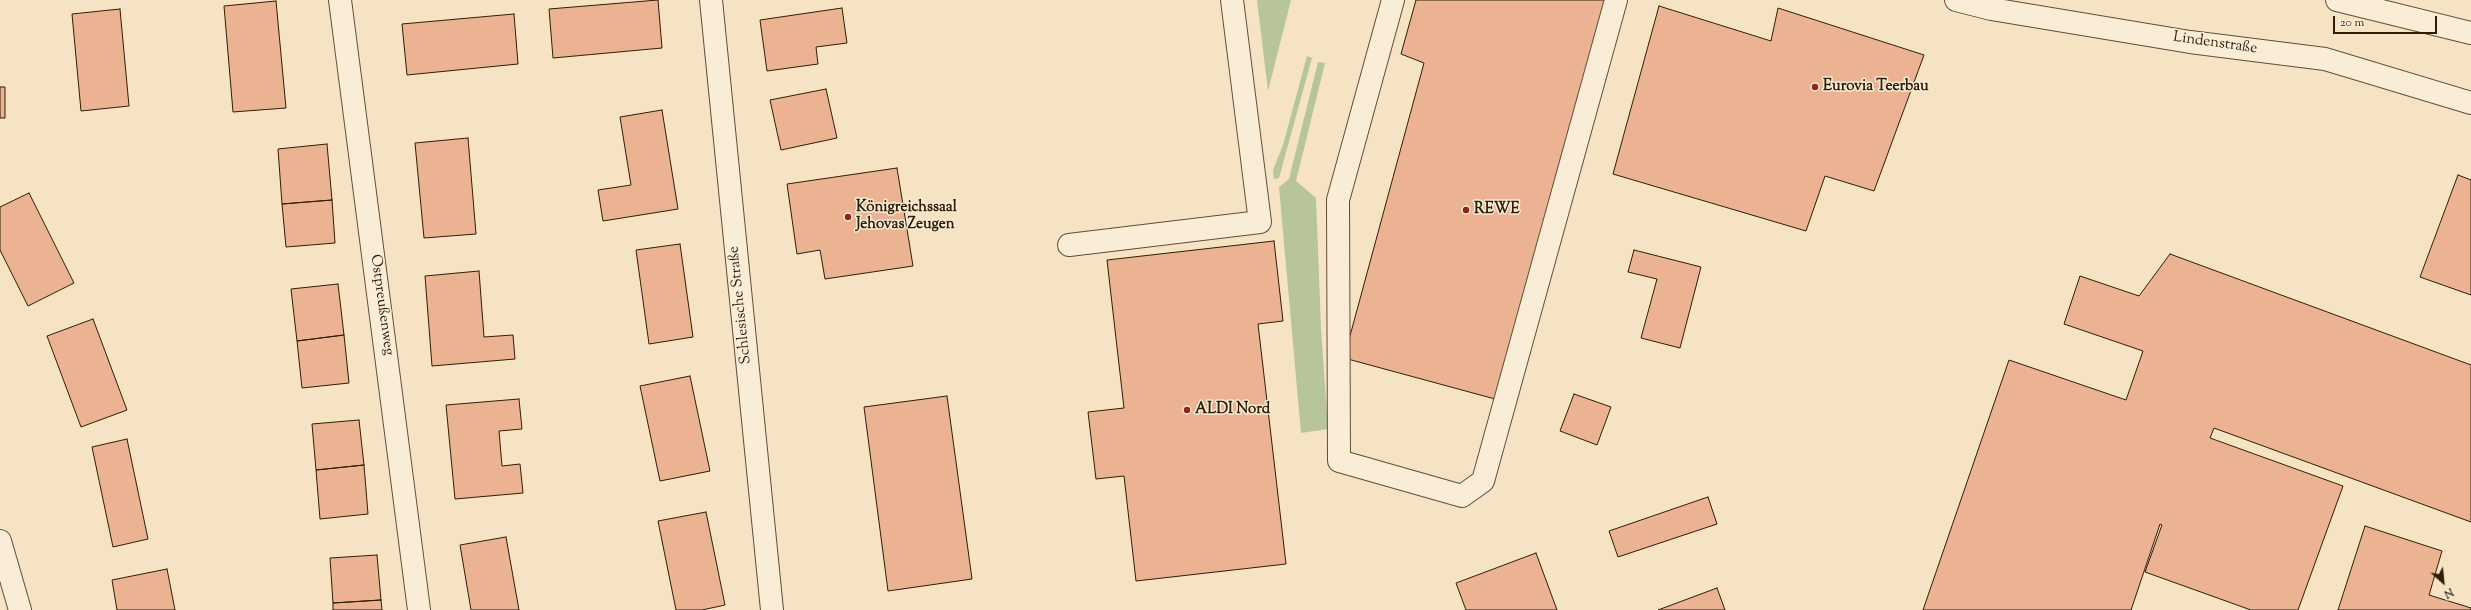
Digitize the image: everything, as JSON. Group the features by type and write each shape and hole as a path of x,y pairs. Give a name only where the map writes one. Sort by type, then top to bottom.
{"street":[{"name":"Ostpreußenweg","path":"340,0 419,610"},
{"name":"Schlesische Straße","path":"711,0 772,610"},
{"path":"1069,245 1260,222 1232,0"},
{"path":"1393,0 1338,200 1340,461 1462,496 1484,481 1616,0"},
{"name":"Lindenstraße","path":"1956,0 1991,9 2190,42 2325,59 2471,103"},
{"path":"2337,0 2471,33"},
{"path":"0,541 20,610"}],"green space":[{"path":"1257,0 1291,0 1268,91"},
{"path":"1307,56 1312,58 1279,178 1274,179 1273,170 1283,145"},
{"path":"1318,62 1325,63 1296,181 1316,198 1321,328 1328,429 1301,433 1279,187 1289,179"}],"building":[{"path":"658,0 662,48 553,58 549,9"},
{"name":"REWE","path":"1416,0 1607,0 1495,399 1344,358 1424,63 1401,54"},
{"path":"276,1 286,108 233,112 224,6"},
{"path":"1659,6 1771,41 1778,8 1924,55 1874,191 1825,176 1806,231 1613,174"},
{"path":"842,8 847,43 816,47 818,64 767,71 760,20"},
{"path":"120,9 129,106 81,111 72,14"},
{"path":"514,14 518,64 407,75 402,24"},
{"path":"0,87 5,87 5,118 0,118"},
{"path":"826,89 837,138 781,150 770,100"},
{"path":"662,110 678,209 603,221 598,190 631,185 620,117"},
{"path":"468,138 476,234 424,238 415,143"},
{"path":"327,144 332,200 282,204 278,149"},
{"name":"Königreichssaal Jehovas Zeugen","path":"897,168 913,266 825,279 820,250 797,254 787,184"},
{"path":"2458,175 2471,180 2471,295 2420,277"},
{"path":"29,193 74,283 28,306 0,250 0,207"},
{"path":"332,200 335,243 286,247 282,204"},
{"name":"ALDI Nord","path":"1274,241 1283,321 1258,324 1286,564 1136,581 1124,476 1096,479 1088,412 1124,408 1107,260"},
{"path":"680,244 693,337 649,344 636,250"},
{"path":"1634,250 1701,267 1680,348 1641,338 1657,279 1628,272"},
{"path":"2170,254 2471,365 2471,522 2214,428 2210,438 2343,486 2298,610 2251,610 2145,572 2162,525 2160,524 2131,610 1923,610 2009,360 2126,400 2143,351 2064,324 2080,276 2139,296"},
{"path":"479,271 484,337 513,335 515,359 432,366 425,276"},
{"path":"338,284 344,335 297,341 291,289"},
{"path":"93,319 127,410 81,427 47,336"},
{"path":"344,335 349,383 302,388 297,341"},
{"path":"690,376 710,471 660,481 640,386"},
{"path":"1574,394 1611,407 1597,445 1560,431"},
{"path":"947,396 972,579 888,591 864,407"},
{"path":"519,399 522,429 499,431 502,466 520,464 523,493 455,499 446,405"},
{"path":"359,420 364,465 316,470 312,424"},
{"path":"127,439 148,539 113,547 92,447"},
{"path":"364,465 368,514 320,519 316,470"},
{"path":"1708,497 1717,524 1618,557 1609,531"},
{"path":"706,512 725,605 702,610 676,610 658,521"},
{"path":"2365,526 2442,551 2429,595 2471,608 2471,610 2338,610"},
{"path":"506,537 519,610 471,610 460,545"},
{"path":"1536,553 1557,610 1466,610 1456,583"},
{"path":"377,555 381,600 333,603 330,558"},
{"path":"167,569 175,610 117,610 112,580"},
{"path":"1717,588 1725,610 1658,610"},
{"path":"381,600 382,610 333,610 333,603"}],"place":[{"name":"Eurovia Teerbau","path":"1815,87"},
{"name":"REWE","path":"1466,210"},
{"name":"Königreichssaal Jehovas Zeugen","path":"848,217"},
{"name":"ALDI Nord","path":"1187,410"}]}
